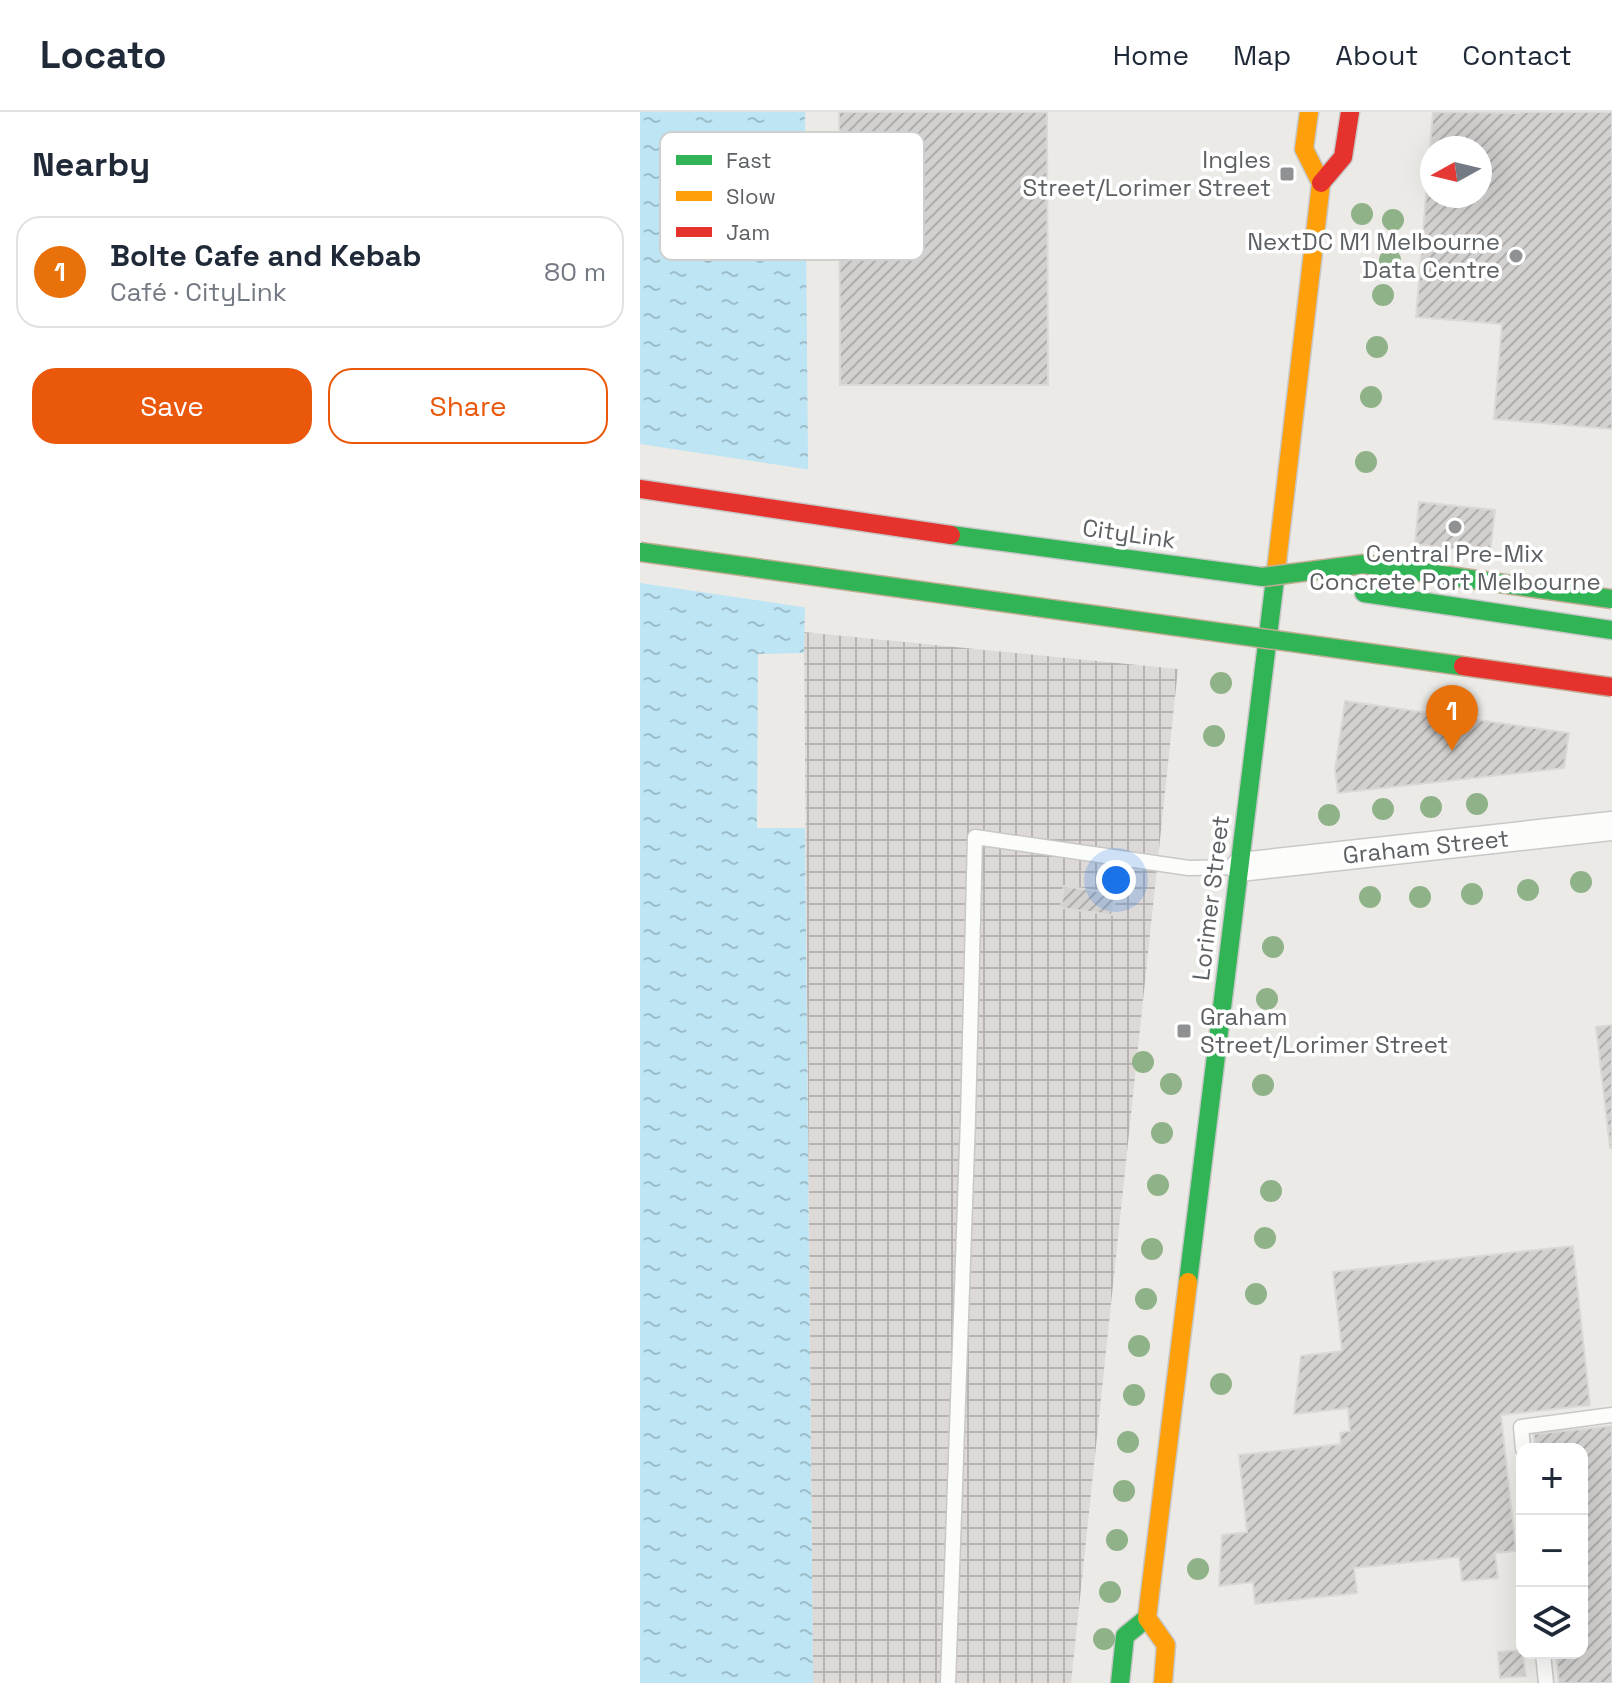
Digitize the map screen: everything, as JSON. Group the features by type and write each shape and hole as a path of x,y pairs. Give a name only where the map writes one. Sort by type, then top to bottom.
{"main road":[{"path":"1309,112 1304,149 1321,183"},
{"name":"Lorimer Street","path":"1147,1618 1288,476 1321,183 1343,157 1350,112"},
{"name":"CityLink","path":"640,489 1321,586"},
{"path":"640,552 1612,687"},
{"path":"1263,577 1364,564 1612,599"},
{"path":"1350,590 1612,630"},
{"path":"1120,1683 1125,1636 1147,1618 1166,1645 1163,1683"}],"street":[{"name":"Graham Street","path":"1240,867 1612,826"}],"lane":[{"path":"948,1683 975,837 1189,868 1240,867"},
{"path":"1522,1443 1521,1427 1612,1415"},
{"path":"1544,1659 1546,1683"}],"shaded area":[{"path":"804,632 1178,669 1071,1683 813,1683"}],"water":[{"path":"640,112 805,112 805,132 660,132 660,260 806,260 808,465 804,653 758,654 757,828 805,828 813,1683 640,1683"}],"pier":[{"path":"640,444 812,470 809,608 640,583"}],"building":[{"path":"839,112 1047,112 1048,385 840,385 840,260 924,260 924,132 839,132"},
{"name":"NextDC M1 Melbourne Data Centre","path":"1433,112 1612,112 1612,429 1494,419 1502,324 1416,317 1425,208 1492,208 1492,136 1431,136"},
{"name":"Central Pre-Mix Concrete Port Melbourne","path":"1419,502 1495,510 1490,553 1415,544"},
{"path":"1345,701 1569,733 1564,768 1338,793 1335,770"},
{"path":"1064,886 1116,894 1112,915 1061,908"},
{"path":"1612,1025 1612,1148 1610,1148 1596,1027"},
{"path":"1573,1246 1590,1405 1501,1415 1516,1551 1495,1553 1498,1578 1462,1581 1459,1557 1354,1568 1357,1593 1255,1604 1253,1582 1219,1586 1222,1535 1247,1532 1239,1455 1341,1444 1340,1433 1350,1431 1348,1408 1294,1414 1301,1356 1342,1351 1333,1272"},
{"path":"1612,1426 1612,1683 1559,1683 1557,1659 1588,1659 1588,1443 1535,1443 1534,1434"},
{"path":"1516,1650 1516,1659 1523,1659 1526,1676 1500,1678 1498,1652"}],"traffic: fast":[{"path":"951,535 1263,577"},
{"path":"640,552 1463,666"},
{"path":"1263,577 1364,564 1612,599"},
{"path":"1188,1282 1276,571"},
{"path":"1364,593 1612,630"},
{"path":"1120,1683 1125,1636 1147,1618"}],"traffic: slow":[{"path":"1276,571 1321,183 1304,149 1309,112"},
{"path":"1163,1683 1166,1645 1147,1618 1188,1282"}],"traffic: jam":[{"path":"1321,183 1343,157 1350,112"},
{"path":"640,489 951,535"},
{"path":"1463,666 1612,687"}],"place":[{"name":"Ingles Street/Lorimer Street","path":"1287,174"},
{"name":"NextDC M1 Melbourne Data Centre","path":"1516,256"},
{"name":"Central Pre-Mix Concrete Port Melbourne","path":"1455,527"},
{"name":"Bolte Cafe and Kebab","path":"1452,751"},
{"name":"Graham Street/Lorimer Street","path":"1184,1031"}]}
